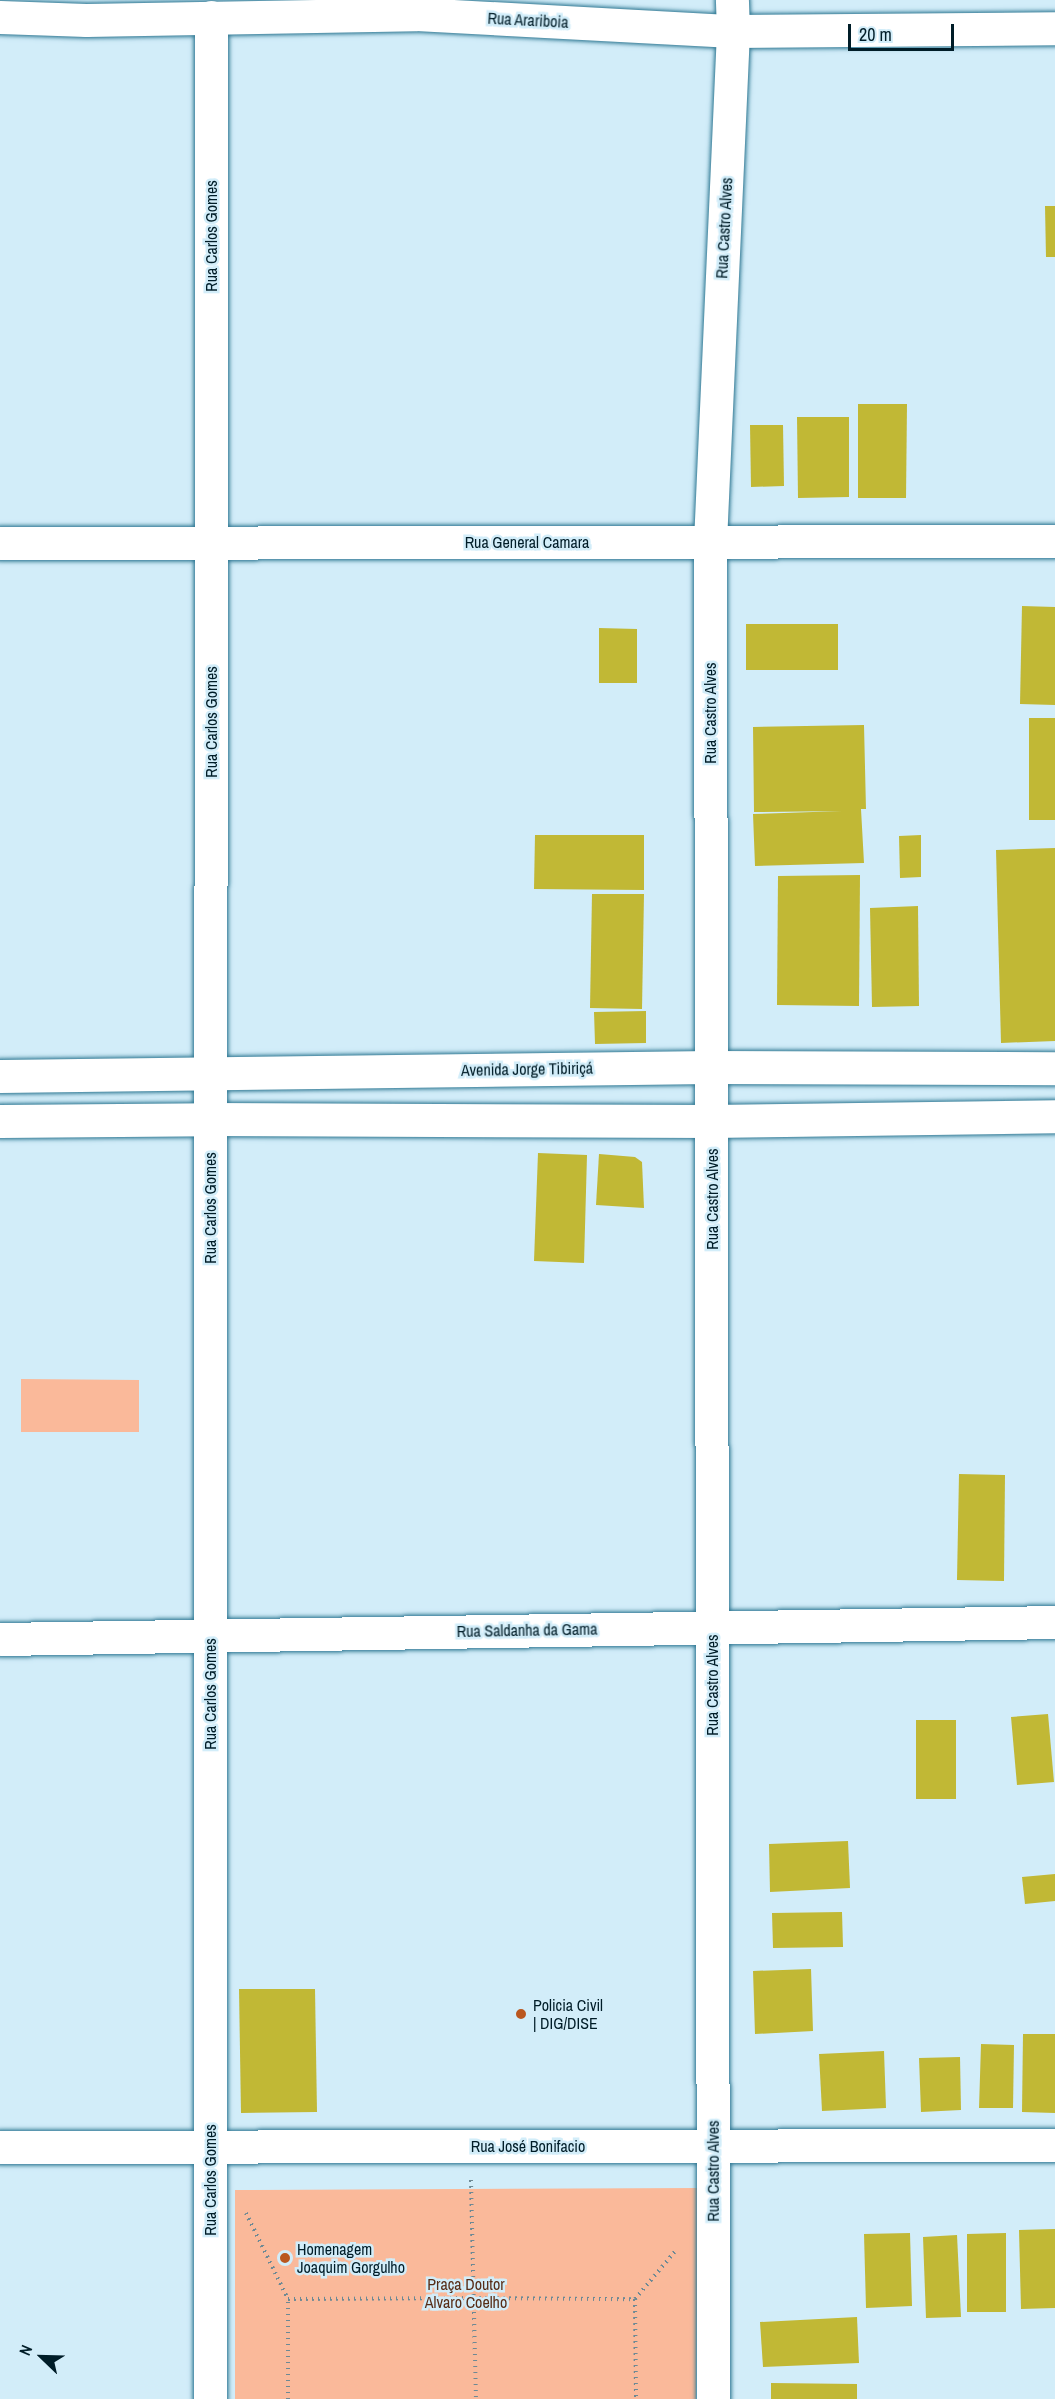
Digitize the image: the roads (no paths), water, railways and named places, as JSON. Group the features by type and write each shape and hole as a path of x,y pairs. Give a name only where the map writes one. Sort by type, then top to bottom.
{"street":[{"name":"Rua Arariboia","path":"0,17 87,10 211,17 416,7 1055,28"},
{"name":"Rua Castro Alves","path":"713,2399 710,542 732,16"},
{"name":"Rua Carlos Gomes","path":"210,2399 211,17"},
{"name":"Rua General Camara","path":"0,543 1055,541"},
{"name":"Avenida Jorge Tibiriçá","path":"0,1076 711,1067 1055,1068"},
{"path":"0,1121 210,1119 711,1121 1055,1116"},
{"name":"Rua Saldanha da Gama","path":"0,1639 1055,1622"},
{"name":"Rua José Bonifacio","path":"0,2147 1055,2145"}],"place":[{"name":"Policia Civil | DIG/DISE","path":"521,2014"},
{"name":"Homenagem Joaquim Gorgulho","path":"285,2258"}],"park label":[{"name":"Praça Doutor Alvaro Coelho","path":"466,2293"}]}
